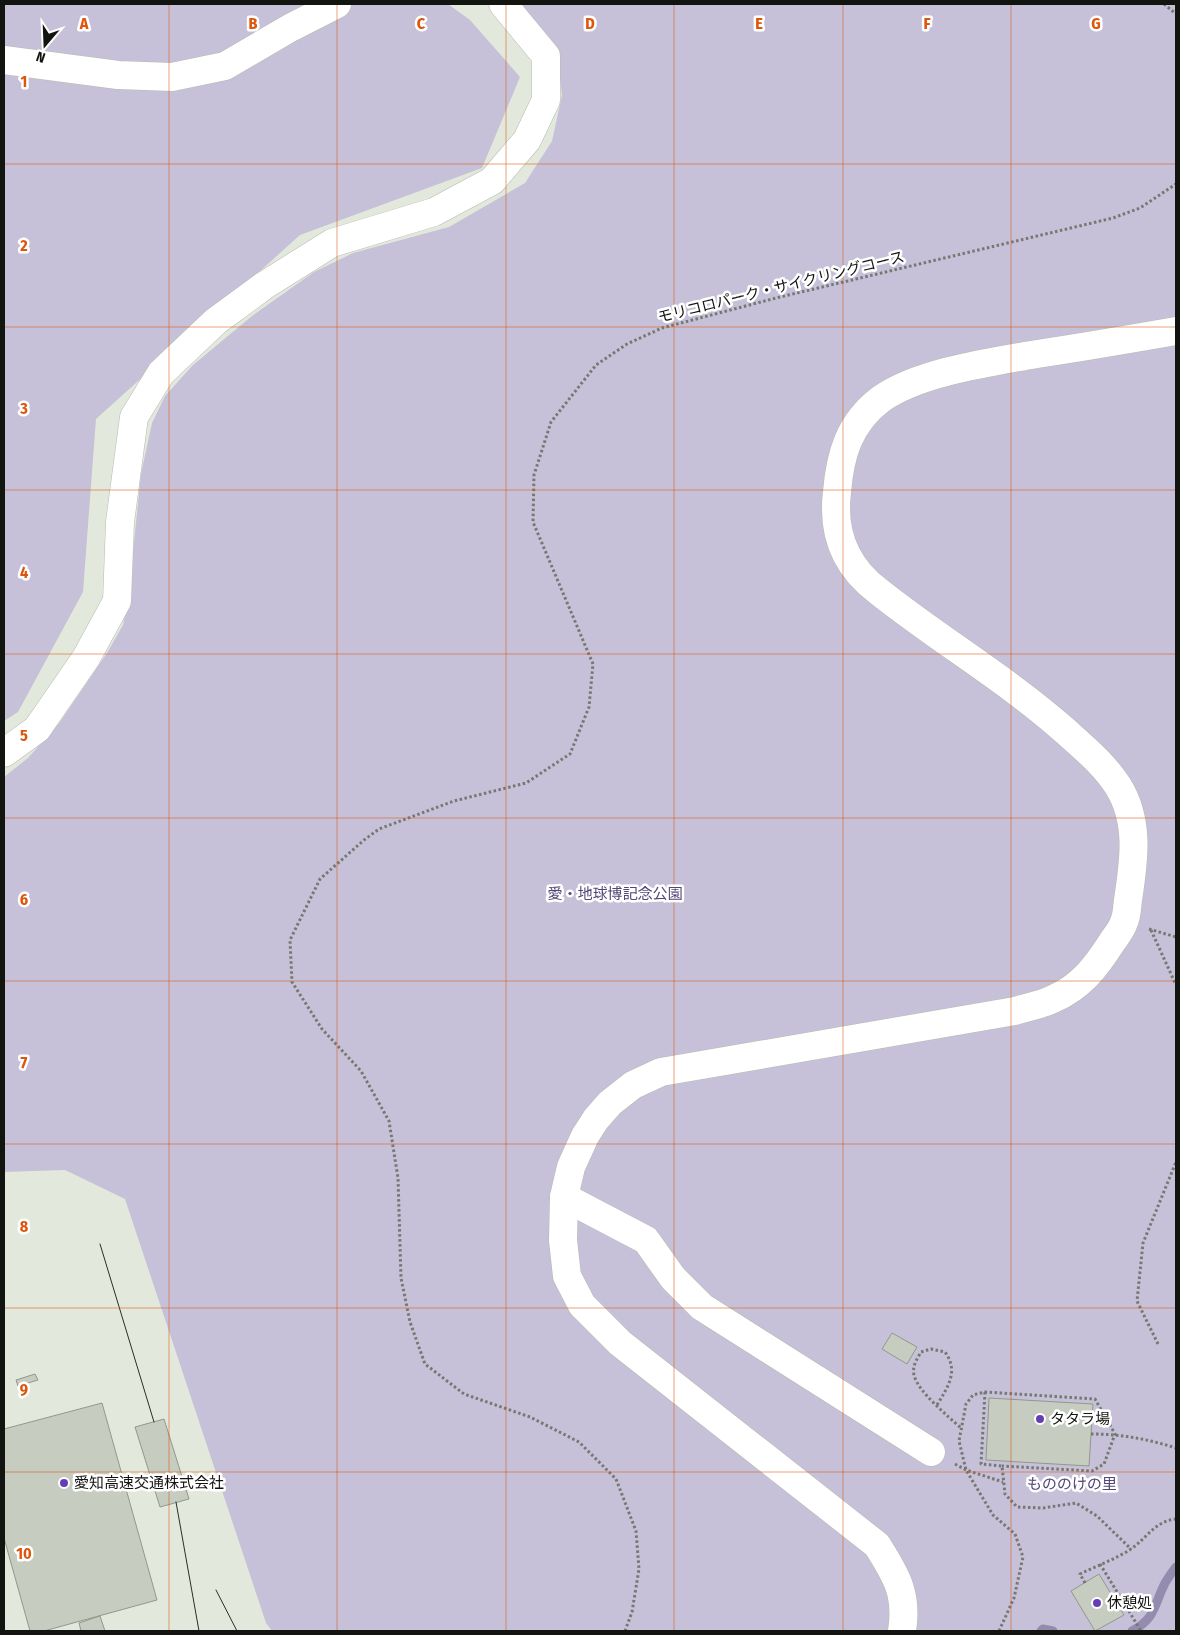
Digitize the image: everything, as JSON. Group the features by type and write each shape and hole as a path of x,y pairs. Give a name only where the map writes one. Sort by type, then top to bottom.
{"street":[{"path":"4,60 118,75 172,77 225,66 290,28 337,4"},
{"path":"4,753 37,730 86,658 117,601 120,522 134,417 161,373 216,321 264,286 332,243 434,212 492,181 527,140 546,100 546,56 503,4"},
{"path":"902,1631 904,1618 903,1598 895,1572 877,1544 620,1343 582,1305 567,1276 563,1240 564,1197 571,1166 596,1119 610,1103 633,1085 661,1072 1015,1011 1053,999 1077,984 1096,968 1124,922 1134,855 1131,813 1119,787 1097,758 1051,718 993,672 876,590 857,572 844,551 836,526 838,473 842,453 852,433 865,415 881,400 906,385 938,374 1007,360 1176,331"},
{"path":"564,1197 646,1240 673,1278 702,1308 931,1452"}],"path":[{"path":"1164,4 1176,14"},
{"name":"モリコロパーク・サイクリングコース","path":"625,1631 632,1612 639,1569 636,1531 616,1479 580,1442 530,1417 464,1394 425,1364 410,1322 401,1278 398,1178 389,1122 361,1071 322,1029 292,982 290,940 320,879 379,829 454,801 526,783 570,754 590,707 593,664 533,522 534,475 551,422 596,365 627,344 662,328 776,298 1113,218 1140,208 1176,184"},
{"path":"1150,930 1176,984"},
{"path":"1158,1344 1137,1301 1143,1244 1176,1162"},
{"path":"937,1405 952,1377 951,1361 945,1352 931,1349 921,1352 914,1363 914,1375 924,1392 937,1405 962,1429"},
{"path":"985,1392 981,1464 1002,1466 1016,1464 1092,1471 1104,1464 1115,1434 1095,1398 985,1392 973,1395 966,1404 959,1441 966,1470 993,1515 1015,1534 1023,1557 1014,1598 1000,1631"},
{"path":"1091,1434 1115,1434 1176,1448"},
{"path":"931,1452 966,1470 1003,1482"},
{"path":"1002,1466 1005,1494 1017,1507 1043,1508 1076,1502 1098,1516 1131,1549"},
{"path":"1085,1583 1080,1574 1131,1549 1147,1533 1166,1520 1176,1520"},
{"path":"1100,1564 1141,1631"}],"green space":[{"path":"4,4 448,4 470,20 520,77 482,168 300,235 96,419 83,592 18,712 4,721"},
{"name":"愛・地球博記念公園","path":"522,4 1176,4 1176,1631 272,1631 266,1623 125,1199 65,1170 4,1172 4,777 28,758 60,722 107,653 123,625 129,591 141,474 152,423 165,396 193,365 252,316 314,272 353,253 449,227 525,183 552,141 562,95 557,53"}],"building":[{"path":"892,1333 917,1347 907,1364 882,1349"},
{"path":"35,1374 38,1380 18,1386 16,1380"},
{"name":"タタラ場","path":"989,1398 1093,1404 1089,1466 986,1460"},
{"name":"愛知高速交通株式会社","path":"102,1403 157,1600 44,1631 30,1631 4,1538 4,1429"},
{"path":"164,1419 189,1499 160,1507 135,1427"},
{"name":"休憩処","path":"1099,1574 1124,1615 1095,1631 1071,1591"},
{"path":"100,1616 105,1631 81,1631 79,1623"}],"waterway":[{"path":"1132,1631 1150,1616 1165,1583 1176,1567"},
{"path":"1041,1631 1043,1629 1053,1631"}],"tram line":[{"path":"100,1244 154,1422"},
{"path":"176,1502 199,1631"},
{"path":"216,1590 237,1631"}],"place":[{"name":"タタラ場","path":"1040,1419"},
{"name":"愛知高速交通株式会社","path":"64,1483"},
{"name":"休憩処","path":"1097,1603"}],"park label":[{"name":"もののけの里","path":"1072,1484"}]}
